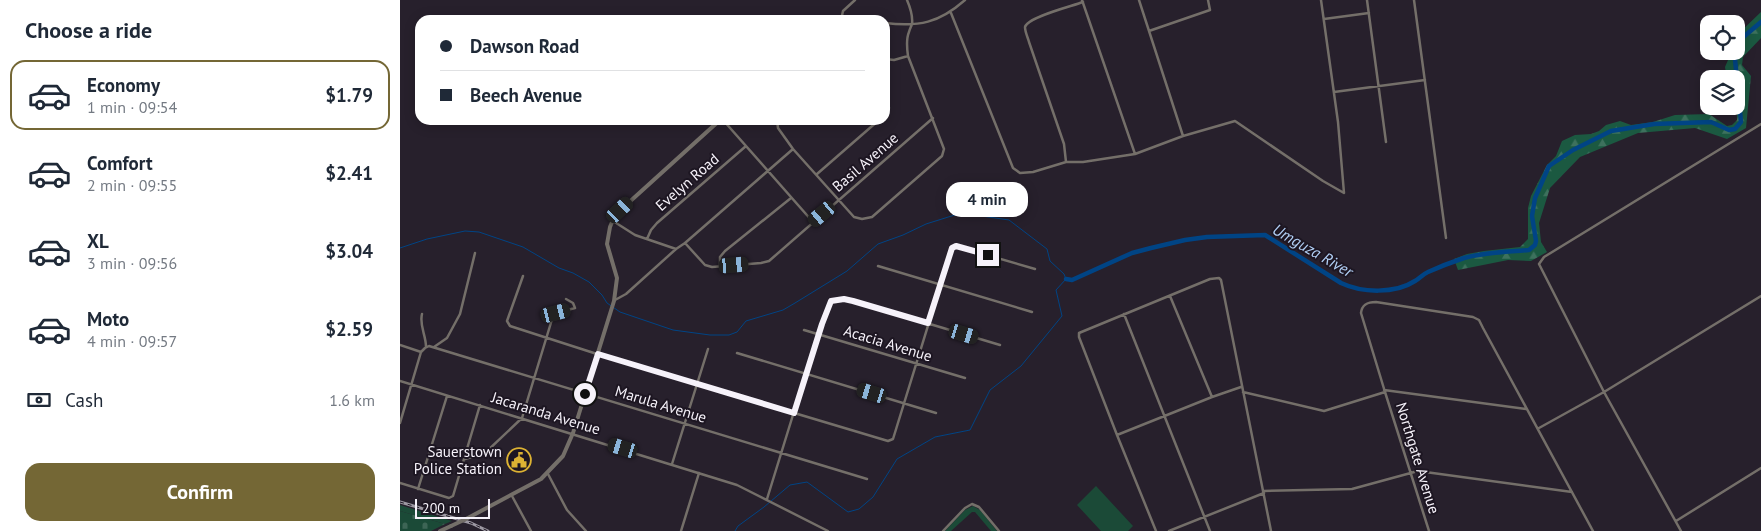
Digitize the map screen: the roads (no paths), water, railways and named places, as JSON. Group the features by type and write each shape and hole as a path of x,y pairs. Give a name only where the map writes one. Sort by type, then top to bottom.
{"street":[{"path":"842,15 843,11 855,0"},
{"path":"778,125 793,148 838,200 854,217 862,219 870,218 942,156 944,149 908,56 908,32 912,25 911,11 907,0"},
{"path":"890,23 912,25 933,20 951,12 965,0"},
{"path":"1139,0 1183,136"},
{"path":"1149,31 1210,10 1208,0"},
{"path":"951,12 1013,168 1020,173 1066,162 1083,162 1135,154 1183,136 1236,121 1323,181 1344,193 1334,92 1321,0"},
{"path":"1367,0 1386,142"},
{"path":"1414,0 1446,238"},
{"path":"1066,162 1064,144 1025,27 1034,18 1083,1 1135,154"},
{"path":"1324,19 1369,13"},
{"path":"890,60 908,56"},
{"path":"1334,92 1425,80"},
{"name":"Basil Avenue","path":"720,266 762,263 769,260 933,118"},
{"path":"1681,531 1604,392 1539,267 1539,262 1544,257 1761,124"},
{"path":"440,531 512,496 548,474 563,456 573,433 614,301 617,278 607,244 612,220 631,199 716,125"},
{"path":"727,125 813,222"},
{"path":"817,174 874,125"},
{"name":"Evelyn Road","path":"647,239 657,223 746,146"},
{"path":"614,301 626,294 676,248 685,243 793,148"},
{"path":"685,243 705,265 712,267 720,266 720,257 725,251 791,198"},
{"path":"612,220 628,232 676,248"},
{"path":"523,276 507,321 512,327 888,441 893,439 905,403 952,248 956,246 1035,269"},
{"path":"433,347 447,338 460,314 475,253"},
{"path":"878,266 1032,312"},
{"path":"1156,531 1078,335 1081,331 1216,277 1220,279 1271,531"},
{"path":"1170,296 1212,397"},
{"path":"1538,428 1604,392 1761,296"},
{"path":"464,459 485,453 522,418 554,314 575,308 573,303 566,298"},
{"path":"768,500 829,303 835,299 853,301 1000,345"},
{"name":"Northgate Avenue","path":"1429,531 1361,313 1364,305 1372,302 1476,318 1484,328 1527,410"},
{"path":"400,423 421,352 426,347 425,335 420,322 422,314"},
{"path":"1124,314 1210,531"},
{"name":"Acacia Avenue","path":"804,330 965,378"},
{"path":"400,345 421,352"},
{"name":"Marula Avenue","path":"426,347 433,347 867,479"},
{"path":"672,464 708,349"},
{"path":"737,353 936,413"},
{"name":"Jacaranda Avenue","path":"400,381 743,487 828,531"},
{"path":"1118,435 1241,387"},
{"path":"1242,392 1324,411 1385,391 1527,410 1593,531"},
{"path":"418,489 447,396"},
{"path":"400,483 449,498 454,495 480,405"},
{"path":"1676,521 1761,468"},
{"path":"1169,531 1264,492 1352,490 1410,472 1425,471 1572,492"},
{"path":"682,531 699,473"},
{"path":"548,474 567,510 586,531"},
{"path":"512,496 531,531"},
{"path":"943,531 965,508 972,504 979,507 999,531"}],"waterway":[{"name":"Umguza River","path":"1066,279 1072,280 1132,253 1185,240 1207,237 1265,235 1341,283 1359,289 1378,291 1407,285 1426,273 1464,258 1488,253 1529,250 1535,245 1536,241 1532,216 1535,198 1549,166 1573,150 1611,131 1654,124 1711,122 1729,130 1735,129 1741,122 1735,59 1741,39 1761,22"},
{"path":"400,248 427,239 465,231 479,232 523,247 559,268 589,282 607,303 620,312 673,330 710,335 729,335 737,332 746,321 783,310 847,271 878,244 926,224 961,213 1009,220 1047,249 1050,261 1064,274 1066,279 1056,290 1062,316 1021,366 990,390 970,430 935,437 897,459 873,497 859,509 848,512 807,482 790,485 738,526 735,531"}],"railway":[{"path":"400,502 471,523 488,531"}],"place":[{"name":"Sauerstown Police Station","path":"519,460"}]}
